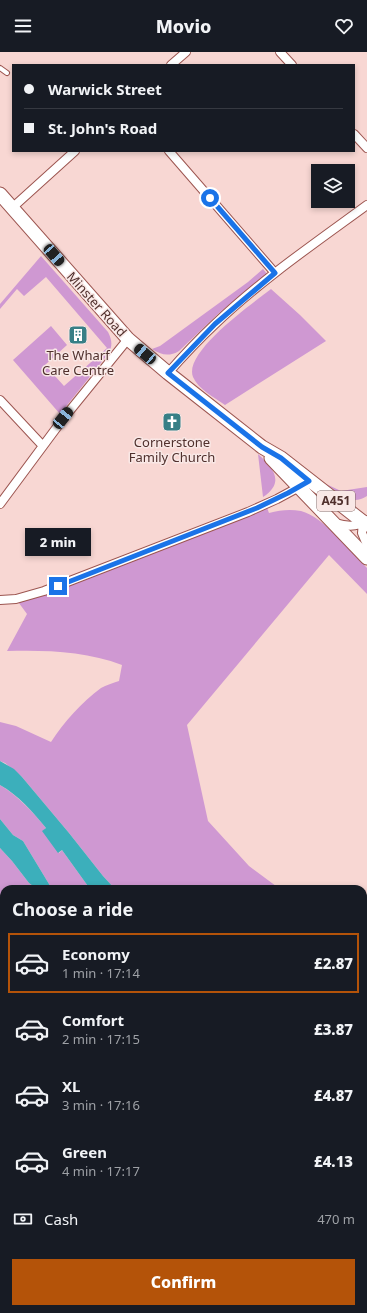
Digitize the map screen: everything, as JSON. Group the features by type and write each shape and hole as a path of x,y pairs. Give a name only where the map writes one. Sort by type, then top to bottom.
{"main road":[{"name":"Minster Road","path":"0,194 128,339 168,373 262,447 281,458 334,522 367,558"},
{"name":"Minster Road","path":"304,484 366,522"}],"street":[{"path":"172,64 186,52"},
{"path":"280,52 291,64"},
{"path":"355,135 367,148"},
{"path":"12,208 75,152"},
{"path":"170,152 275,273"},
{"path":"168,373 215,324 275,273 367,205"},
{"path":"0,504 42,446 128,339"},
{"path":"0,400 42,446"},
{"path":"0,600 16,599 44,590 254,510 304,484"},
{"path":"334,522 349,526 366,522"},
{"path":"366,522 362,532 367,545"}],"lane":[{"path":"0,68 7,73"}],"shaded area":[{"path":"41,256 108,332 111,340 111,348 108,354 60,414 13,360 51,326 67,345 45,365 64,386 107,348 46,277 24,296 17,289 0,309 0,304"},
{"path":"263,269 267,274 219,313 179,351 168,355 159,353 152,349 160,346 248,282"},
{"path":"271,289 326,341 225,405 207,393 195,381 193,377 193,367 198,355 222,329 236,316"},
{"path":"258,454 269,465 275,476 274,486 263,497"},
{"path":"326,484 341,491 367,487 367,496 356,500 345,498"},
{"path":"266,505 269,513 293,510 310,514 328,527 367,568 367,594 329,555 187,725 208,821 249,866 275,885 111,885 103,876 22,777 5,763 0,761 0,722 16,726 51,742 80,706 101,688 119,681 122,665 108,660 65,652 7,651 27,614 16,599"},
{"path":"0,785 19,799 41,822 46,828 43,831 59,853 62,850 87,885 50,885 23,841 13,835 0,819"},
{"path":"0,848 32,885 0,885"}],"water":[{"path":"0,761 14,769 22,777 111,885 87,885 62,850 58,853 42,831 46,828 36,816 25,804 0,785"},
{"path":"0,819 13,835 23,841 50,885 32,885 0,848"}],"place":[{"name":"The Wharf Care Centre","path":"78,335"},
{"name":"Cornerstone Family Church","path":"172,422"}],"route":[{"path":"58,586 266,505 309,481 281,458 262,447 168,373 196,342 215,324 275,273 210,198"}]}
